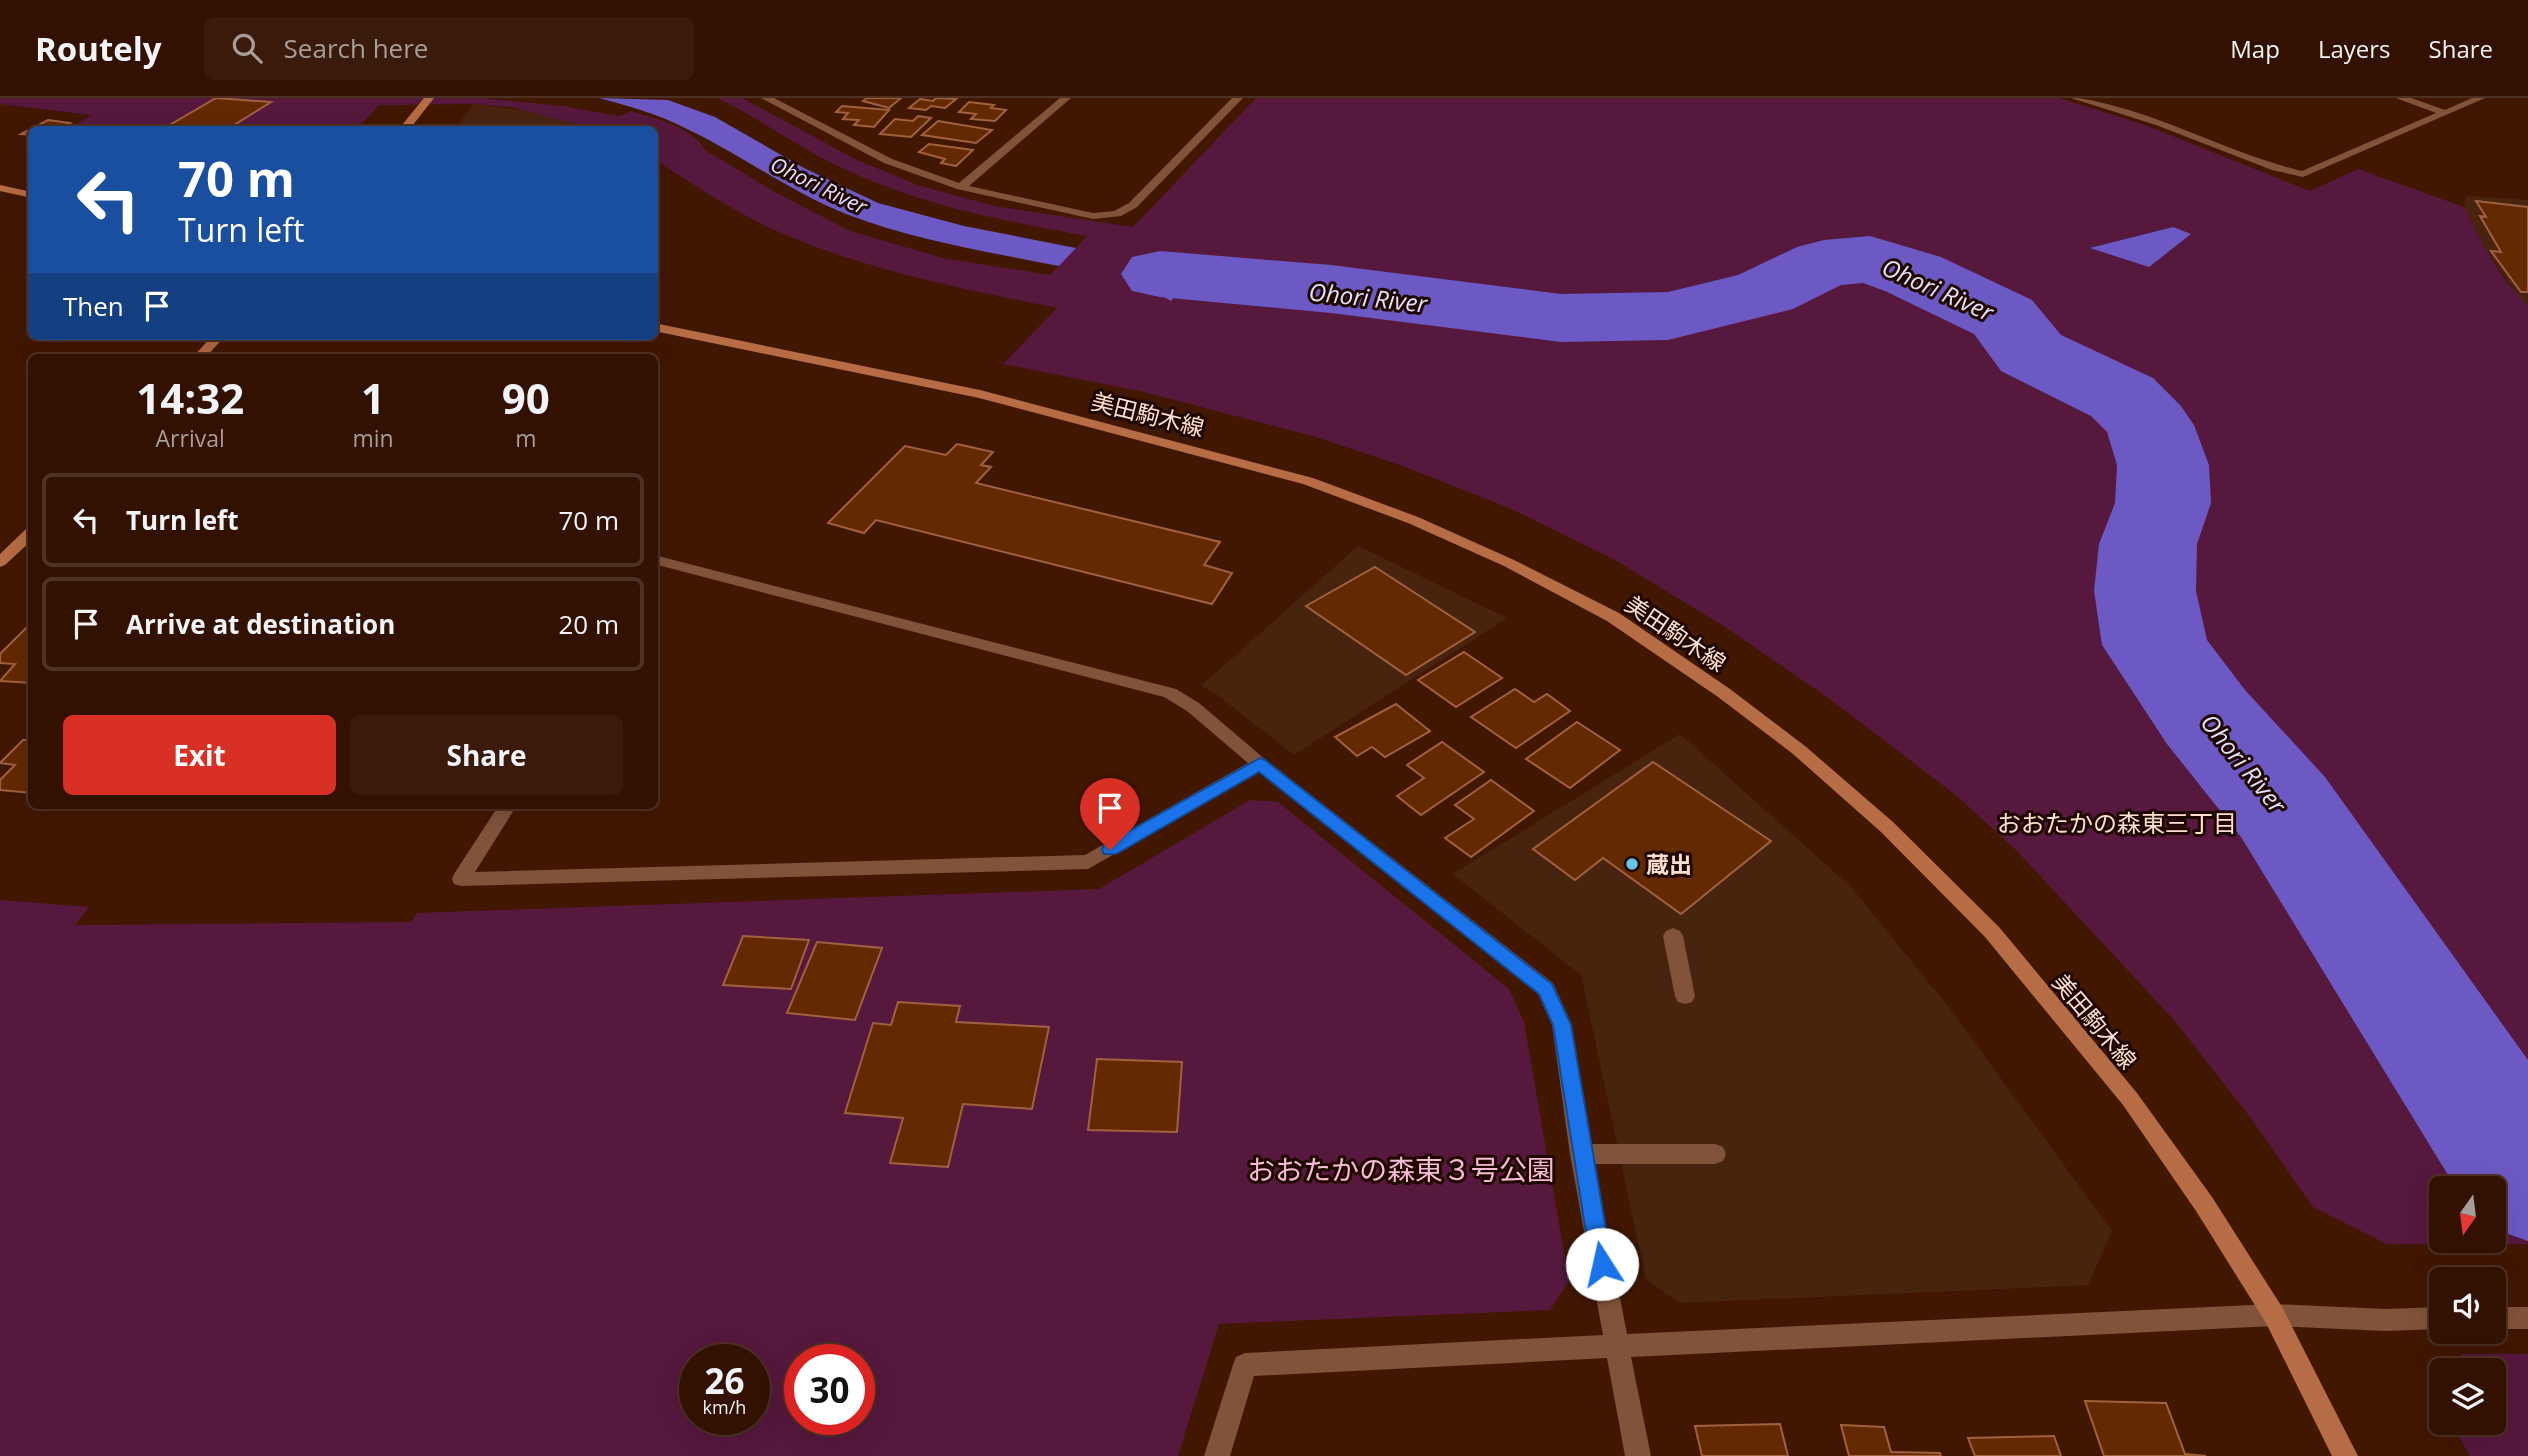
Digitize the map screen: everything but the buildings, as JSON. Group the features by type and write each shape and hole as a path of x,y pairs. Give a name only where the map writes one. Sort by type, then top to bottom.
{"street":[{"path":"406,126 429,98"},
{"path":"766,98 888,162 961,187 1093,216 1117,214 1133,205 1238,98"},
{"path":"961,187 1066,98"},
{"path":"2076,98 2160,123 2276,168 2303,174 2480,98"},
{"path":"2401,98 2445,113"},
{"path":"0,188 28,194"},
{"name":"美田駒木線","path":"658,328 980,394 1308,481 1461,542 1613,617 1724,693 1799,750 1887,827 1992,932 2130,1098 2204,1204 2274,1315 2345,1456"},
{"path":"202,354 215,340"},
{"path":"0,562 28,535"},
{"path":"658,565 1170,693 1193,707 1260,764 1546,989 1562,1025 1581,1154 1639,1456"},
{"path":"505,809 461,879 1088,862 1260,764"},
{"path":"1672,936 1685,996"},
{"path":"1581,1154 1715,1154"},
{"path":"1217,1456 1244,1365 2274,1315 2385,1320 2429,1318"},
{"path":"2506,1318 2528,1318"}],"shaded area":[{"path":"473,104 540,112 585,126 457,126"},
{"path":"2466,197 2528,200 2528,305 2518,296 2488,252 2464,207"},
{"path":"1358,546 1507,618 1294,755 1215,693 1201,686"},
{"path":"1680,734 1851,887 1951,1010 2112,1231 2088,1285 1679,1303 1646,1279 1581,975 1453,874"}],"green space":[{"path":"0,98 480,98 563,106 619,116 631,111 683,129 700,142 705,150 773,191 850,231 943,258 1050,275 1087,236 989,217 895,190 819,156 717,98 742,98 857,160 918,185 994,206 1133,227 1256,98 2059,98 2145,125 2310,191 2358,169 2464,207 2500,272 2528,305 2528,1244 2506,1244 2506,1176 2429,1176 2429,1244 2387,1244 2313,1207 2250,1117 2174,1020 2017,851 1957,796 1831,700 1727,628 1615,560 1507,507 1403,466 1316,437 1144,392 1003,364 1057,308 885,269 784,234 734,209 658,162 658,126 584,126 511,107 473,104 379,105 360,126 73,126 91,115 0,104"},
{"name":"おおたかの森東３号公園","path":"1250,800 1278,802 1509,989 1524,1022 1569,1281 1550,1310 1219,1324 1178,1456 0,1456 0,900 89,907 75,925 411,922 417,913 1099,889"},
{"path":"2462,1354 2528,1354 2528,1456 2470,1456 2458,1435 2506,1435 2506,1358 2460,1358"}],"water":[{"path":"599,98 668,100 715,117 804,168 878,203 964,226 1076,248 1059,266 951,244 872,223 805,195 675,123"},
{"path":"2173,227 2191,234 2149,267 2090,248"},
{"path":"1204,261 1171,301 1145,285 1162,264"},
{"path":"2352,856 2528,1124 2528,1233 2506,1198 2506,1176 2492,1176 2426,1073 2409,1056 2327,926"}],"waterway":[{"name":"Ohori River","path":"1160,274 1331,289 1561,318 1668,316 1765,292 1824,263 1870,259 1913,274 2003,317 2031,353 2122,397 2149,425 2163,465 2163,503 2148,544 2145,591 2155,645 2206,717 2283,807 2528,1177"}],"place":[{"name":"蔵出","path":"1632,864"}],"district":[{"name":"おおたかの森東三丁目","path":"2117,822"}],"route":[{"path":"1110,850 1260,764 1546,989 1562,1025 1581,1154 1602,1264"}]}
